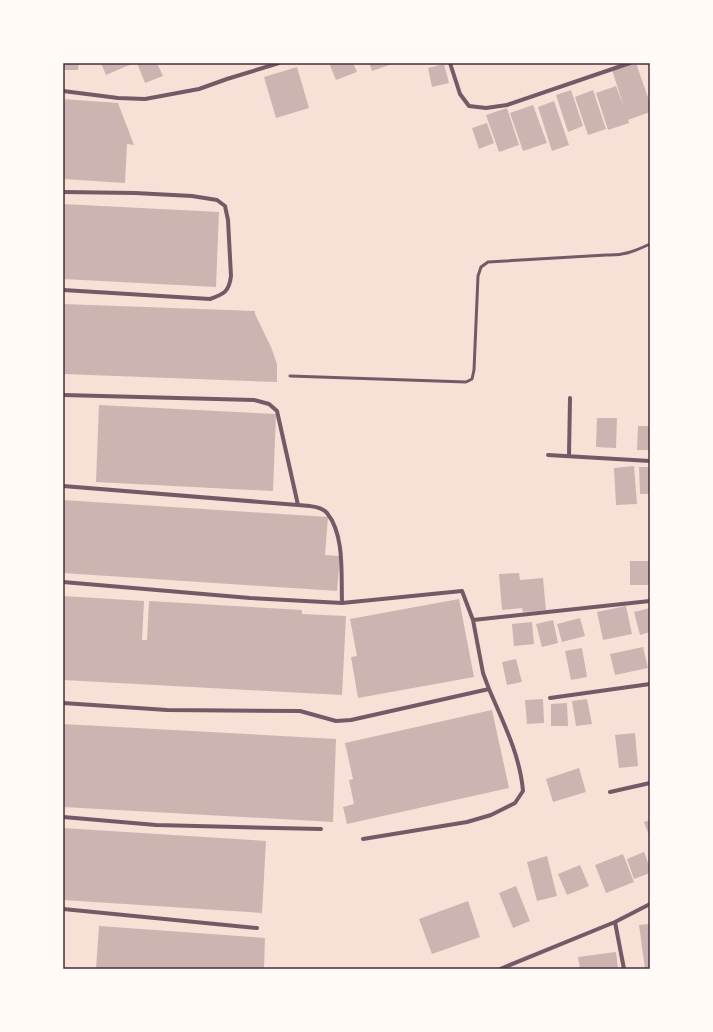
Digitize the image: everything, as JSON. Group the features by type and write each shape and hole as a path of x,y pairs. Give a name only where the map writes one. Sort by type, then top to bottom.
{"street":[{"path":"63,91 118,98 145,99 199,89 279,63"},
{"path":"450,63 460,94 469,106 486,108 507,105 630,63"},
{"path":"63,192 135,193 192,196 217,200 224,206 228,220 231,276 226,291 210,299 63,290"},
{"path":"63,395 254,400 269,404 277,411 298,505"},
{"path":"569,456 570,398"},
{"path":"548,455 650,461"},
{"path":"63,486 320,508 326,512 336,532 340,546 342,603"},
{"path":"63,582 250,598 342,603 462,591 473,620 483,673 513,747 518,763 523,791 515,803 491,815 467,822 363,839"},
{"path":"473,620 650,601"},
{"path":"550,698 650,684"},
{"path":"63,703 167,710 300,711 336,720 351,720 489,689"},
{"path":"610,792 650,783"},
{"path":"63,817 156,825 321,829"},
{"path":"500,969 615,922 650,904"},
{"path":"63,909 257,928"},
{"path":"615,922 624,969"}],"lane":[{"path":"290,376 466,382 472,379 474,370 478,276 481,267 488,262 620,255 632,252 650,244"}],"building":[{"path":"63,63 79,63 78,70 63,70"},
{"path":"101,63 134,63 106,75"},
{"path":"137,63 157,63 163,76 145,83"},
{"path":"329,63 353,63 357,72 336,80"},
{"path":"369,63 392,63 392,64 372,71"},
{"path":"636,63 650,103 650,112 628,120 629,123 608,130 596,93 616,86 624,107 612,70"},
{"path":"444,64 449,83 432,87 428,68"},
{"path":"297,67 309,108 276,118 264,77"},
{"path":"571,90 583,126 568,132 556,95"},
{"path":"593,90 606,129 588,135 575,97"},
{"path":"63,99 118,103 134,145 127,144 125,183 63,179"},
{"path":"554,101 569,145 552,151 538,107"},
{"path":"533,105 547,143 523,151 510,113"},
{"path":"507,108 519,145 499,152 486,115"},
{"path":"487,123 494,143 479,149 472,128"},
{"path":"63,204 219,212 216,287 63,279"},
{"path":"63,304 255,311 277,364 277,382 63,374"},
{"path":"99,405 276,414 273,491 96,482"},
{"path":"597,418 617,418 616,448 596,447"},
{"path":"638,426 650,426 650,450 637,450"},
{"path":"634,466 637,504 616,505 614,468"},
{"path":"639,467 650,467 650,494 640,494"},
{"path":"63,500 328,517 325,555 340,556 337,591 63,573"},
{"path":"630,561 650,561 650,585 630,585"},
{"path":"519,573 520,580 543,578 546,610 523,612 522,608 502,610 499,574"},
{"path":"63,596 144,601 142,640 147,640 149,601 302,610 302,614 346,616 342,695 63,680"},
{"path":"459,599 474,677 358,698 351,657 357,656 350,619"},
{"path":"626,606 632,634 603,640 597,612"},
{"path":"650,608 650,632 640,635 634,612"},
{"path":"580,618 585,636 562,642 557,624"},
{"path":"553,620 558,643 542,647 536,624"},
{"path":"532,622 534,644 514,646 512,624"},
{"path":"643,647 648,668 615,675 610,654"},
{"path":"582,648 587,677 571,680 565,651"},
{"path":"516,659 522,682 507,685 502,662"},
{"path":"543,699 544,723 527,724 525,700"},
{"path":"587,699 592,724 576,726 572,701"},
{"path":"567,703 568,726 551,726 551,704"},
{"path":"492,710 509,788 347,824 343,807 354,804 349,780 353,779 345,743"},
{"path":"63,724 336,739 333,822 63,807"},
{"path":"635,733 638,766 619,768 615,735"},
{"path":"579,768 586,792 553,802 546,779"},
{"path":"650,820 650,838 644,822"},
{"path":"63,828 266,841 262,913 63,900"},
{"path":"644,852 650,868 650,873 634,879 627,859"},
{"path":"623,854 634,882 606,893 595,865"},
{"path":"547,856 557,896 537,901 527,862"},
{"path":"580,865 589,886 567,895 558,874"},
{"path":"516,886 530,921 513,928 499,893"},
{"path":"468,901 480,937 432,954 419,919"},
{"path":"650,924 650,969 645,969 639,925"},
{"path":"99,926 265,938 264,969 96,969"},
{"path":"616,952 618,969 580,969 578,957"}]}
